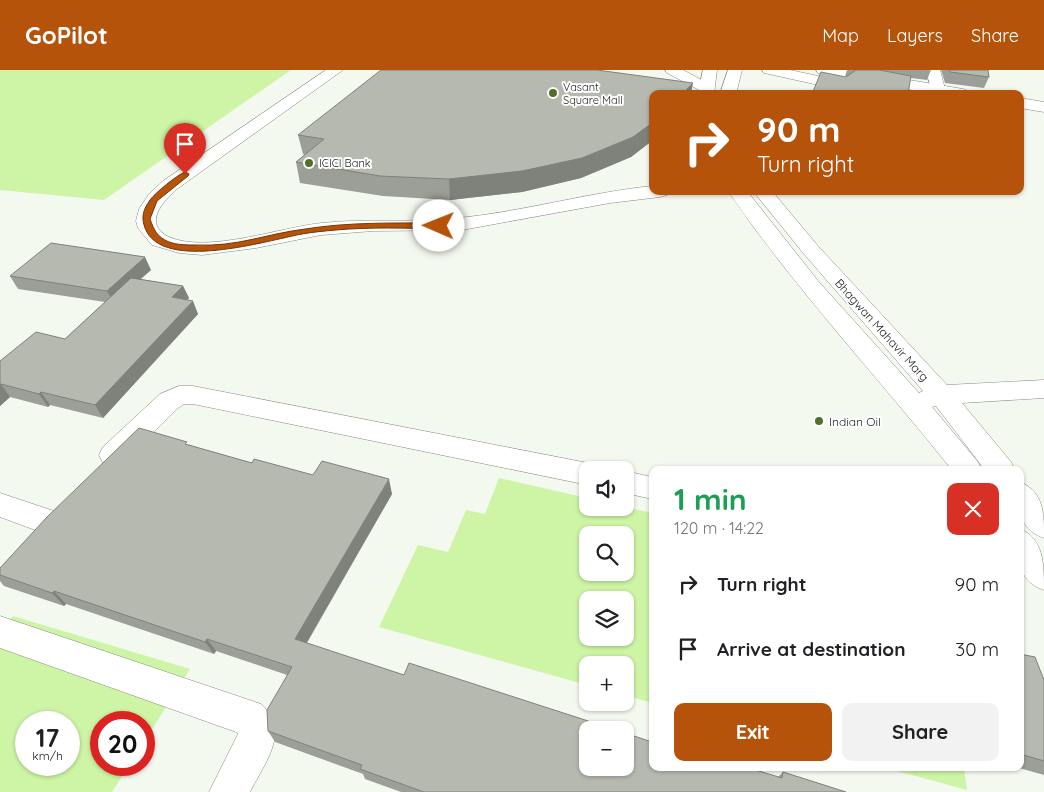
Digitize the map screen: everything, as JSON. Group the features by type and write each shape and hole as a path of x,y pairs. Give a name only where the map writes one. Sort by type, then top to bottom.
{"street":[{"path":"336,70 170,185 154,200 147,212 147,227 152,235 165,244 180,247 218,248 321,229 388,225 459,225 540,212 618,194 649,192"},
{"path":"672,70 704,90"},
{"path":"706,90 710,70"},
{"path":"729,90 734,70"},
{"path":"769,70 875,90"},
{"path":"823,70 937,90 933,70"},
{"path":"1024,104 1044,107"},
{"path":"1024,114 1044,117"},
{"name":"Bhagwan Mahavir Marg","path":"740,195 806,280 914,404 965,466"},
{"name":"Bhagwan Mahavir Marg","path":"765,195 811,250 941,395 998,466"},
{"path":"914,404 941,395 1044,389"},
{"path":"94,474 169,401 179,396 193,395 579,472"},
{"path":"634,484 649,487"},
{"path":"1024,499 1044,524"},
{"path":"0,505 57,511 26,542"},
{"path":"0,632 248,717 256,725 257,736 229,792"}],"green space":[{"path":"0,70 291,70 104,200 0,190"},
{"path":"499,478 579,496 579,516 634,516 634,509 649,512 649,702 634,698 634,656 579,656 579,683 379,627 418,545 448,552 466,510 485,514"},
{"path":"13,616 190,669 155,725 155,711 90,711 90,776 122,776 112,792 0,792 0,631"},
{"path":"897,771 964,771 967,790"}],"building":[{"path":"381,70 597,70 693,83 686,90 649,90 649,125 633,137 582,158 522,171 449,179 380,176 296,162 324,139 298,135"},
{"path":"856,70 879,70 911,76 909,90 814,90 821,72 846,77"},
{"path":"949,70 988,70 989,77 950,72"},
{"path":"51,243 145,257 107,291 10,276"},
{"path":"131,278 183,286 172,297 193,301 95,405 41,392 39,394 0,385 0,361 36,332 65,339"},
{"path":"139,428 187,442 185,444 252,463 254,459 313,475 322,461 389,479 295,639 404,675 409,663 588,721 579,721 579,776 634,776 634,736 649,741 649,771 759,771 782,778 783,772 846,792 424,792 360,769 362,765 268,731 267,710 292,667 207,639 205,642 54,591 52,593 0,575 0,568 47,517"},
{"path":"1024,655 1035,657 1044,680 1044,761 1024,755"}],"place":[{"name":"Vasant Square Mall","path":"553,93"},
{"name":"ICICI Bank","path":"309,163"},
{"name":"Indian Oil","path":"819,421"}],"route":[{"path":"185,174 154,200 147,212 147,227 152,235 165,244 180,247 218,248 236,246 303,231 339,227 388,225 439,226"}]}
